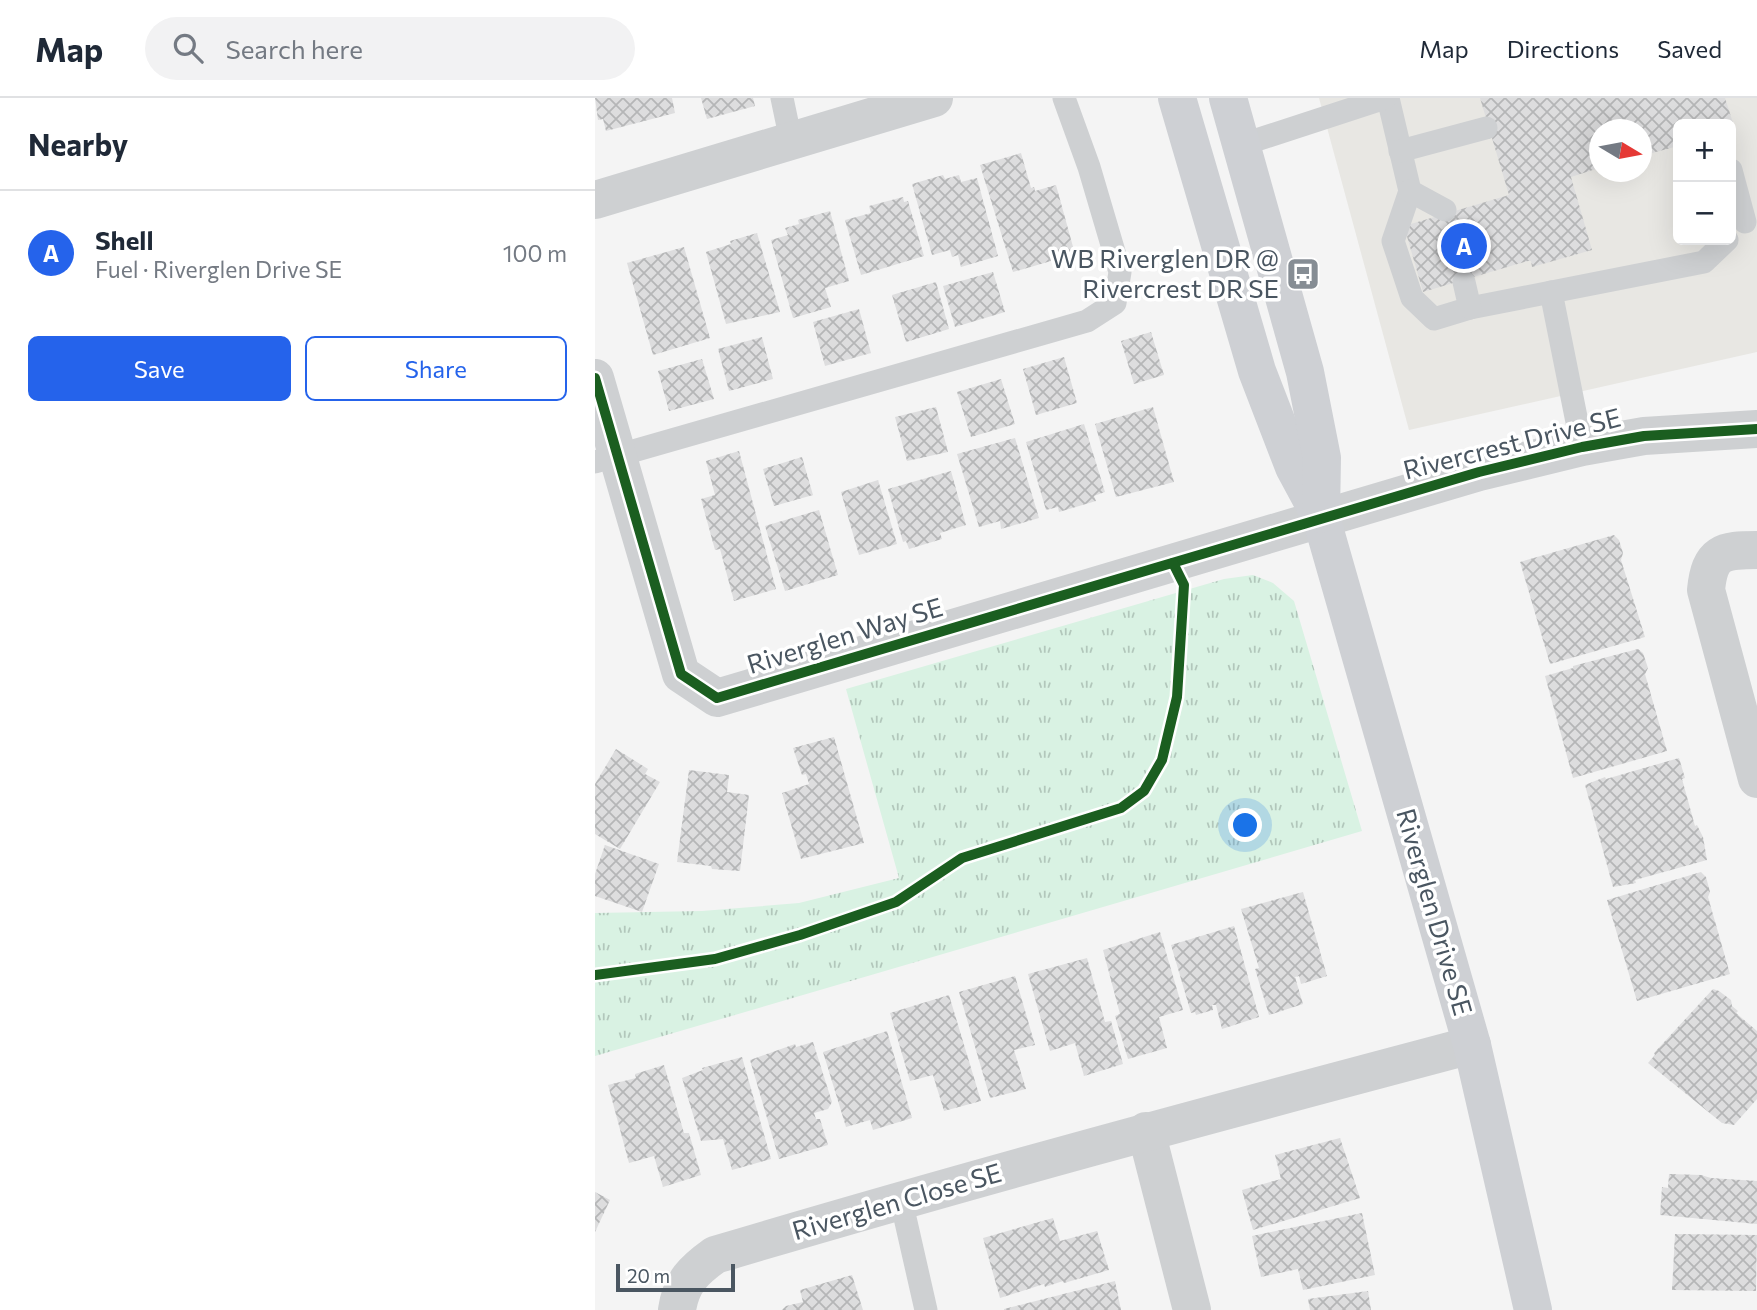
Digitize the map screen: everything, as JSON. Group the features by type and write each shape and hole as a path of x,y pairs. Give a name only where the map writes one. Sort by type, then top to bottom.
{"street":[{"path":"595,200 934,98"},
{"name":"Riverglen Drive SE","path":"1177,98 1257,371 1294,467 1321,517 1472,1045 1533,1310"},
{"name":"Riverglen Drive SE","path":"1228,98 1305,372 1322,458 1321,517"},
{"name":"Riverglen Way SE","path":"595,378 607,459 681,674 717,698 1321,517"},
{"name":"Rivercrest Drive SE","path":"1321,517 1479,472 1583,447 1644,436 1757,429"},
{"path":"1757,550 1731,550 1716,556 1708,572 1706,590 1757,779"},
{"name":"Riverglen Close SE","path":"677,1310 683,1287 696,1268 716,1255 1146,1131 1472,1045"},
{"path":"1146,1131 1192,1310"}],"lane":[{"path":"782,98 791,141"},
{"path":"607,459 1087,321 1115,303 1120,272 1089,167 1064,98"},
{"path":"1241,145 1386,98 1410,191 1393,241 1412,298 1434,319 1470,308 1704,262 1722,245"},
{"path":"1400,151 1486,128"},
{"path":"1734,182 1744,225"},
{"path":"1410,191 1445,210"},
{"path":"1464,282 1470,308"},
{"path":"1551,292 1583,447"},
{"path":"901,1200 926,1310"}],"shaded area":[{"path":"1319,98 1757,98 1757,352 1409,430"}],"green space":[{"path":"1253,575 1273,583 1294,601 1362,831 595,1056 595,913 702,911 799,903 899,878 846,689 1224,579"}],"building":[{"path":"595,98 672,98 675,113 606,131 603,119 598,120"},
{"path":"701,98 753,98 755,106 707,119"},
{"path":"1480,98 1725,98 1732,119 1673,119 1673,147 1652,153 1652,119 1589,119 1589,171 1571,177 1592,250 1532,267 1531,261 1528,261 1423,292 1404,226 1509,195"},
{"path":"1021,153 1031,188 1034,187 1035,191 1056,185 1075,254 1013,272 980,165"},
{"path":"943,175 945,179 959,175 961,182 977,178 998,256 961,267 958,255 952,257 950,250 932,255 912,184"},
{"path":"903,197 904,202 908,201 924,256 861,275 845,220 871,213 869,206"},
{"path":"830,211 849,281 825,288 831,307 793,318 771,240 788,235 785,228 799,224 798,220"},
{"path":"757,233 780,312 726,324 706,252"},
{"path":"684,247 710,338 653,355 627,263"},
{"path":"993,272 1005,312 955,327 943,286"},
{"path":"936,282 949,329 906,342 892,295"},
{"path":"859,309 871,353 825,366 813,322"},
{"path":"1151,332 1164,375 1134,384 1121,341"},
{"path":"762,337 773,379 729,391 718,349"},
{"path":"1064,357 1077,403 1036,415 1023,369"},
{"path":"702,359 714,399 669,411 658,371"},
{"path":"1001,379 1015,424 971,437 957,392"},
{"path":"936,407 948,452 907,461 895,417"},
{"path":"1153,407 1174,482 1116,497 1095,424"},
{"path":"1084,424 1105,492 1094,496 1096,501 1059,512 1058,507 1046,510 1026,442"},
{"path":"1015,438 1039,518 1001,529 1000,521 979,527 957,454"},
{"path":"739,451 776,589 734,601 720,549 715,550 701,499 715,495 706,461"},
{"path":"802,457 813,495 774,506 763,469"},
{"path":"951,471 966,525 940,533 942,539 909,549 906,541 903,542 888,489"},
{"path":"878,480 897,544 859,555 841,492"},
{"path":"819,510 838,575 785,591 765,526"},
{"path":"1614,535 1619,540 1623,553 1621,560 1645,637 1550,664 1520,562"},
{"path":"1638,649 1643,653 1648,668 1645,674 1667,751 1573,778 1545,676"},
{"path":"834,737 864,843 801,859 782,793 809,784 806,774 802,775 793,748"},
{"path":"616,749 648,769 645,774 660,782 620,849 595,834 595,784"},
{"path":"1679,758 1685,778 1682,779 1695,826 1697,825 1703,837 1707,860 1635,880 1636,883 1613,887 1585,785 1605,777 1606,779"},
{"path":"689,770 729,775 727,792 749,795 740,871 677,862"},
{"path":"605,845 659,864 642,912 595,896 595,874"},
{"path":"1701,872 1706,877 1710,892 1708,897 1730,974 1637,1001 1607,900"},
{"path":"1303,892 1327,976 1301,984 1299,976 1295,977 1303,1004 1269,1015 1255,969 1259,968 1241,909"},
{"path":"1234,926 1259,1017 1222,1029 1216,1005 1212,1005 1213,1010 1196,1015 1195,1012 1191,1013 1171,945"},
{"path":"1160,932 1183,1010 1159,1017 1167,1048 1128,1059 1115,1016 1120,1014 1103,950"},
{"path":"1087,958 1105,1022 1111,1021 1123,1064 1084,1076 1075,1043 1050,1051 1028,974"},
{"path":"1015,976 1035,1045 1014,1050 1026,1089 990,1098 959,992"},
{"path":"1713,989 1731,1000 1732,1006 1738,1011 1736,1013 1757,1031 1757,1099 1734,1125 1722,1123 1648,1063"},
{"path":"949,995 981,1101 944,1111 933,1075 910,1081 890,1013"},
{"path":"887,1031 912,1118 873,1130 870,1120 846,1127 823,1052"},
{"path":"813,1042 832,1102 828,1109 814,1113 816,1119 820,1119 828,1145 779,1159 750,1060 795,1044 796,1047"},
{"path":"742,1057 771,1159 732,1170 723,1139 701,1141 682,1078 703,1070 702,1068"},
{"path":"664,1065 684,1133 689,1133 701,1175 663,1187 654,1156 629,1163 608,1085 636,1078 635,1074"},
{"path":"1340,1138 1360,1198 1253,1230 1242,1190 1281,1179 1275,1155"},
{"path":"1669,1174 1757,1181 1757,1224 1660,1215 1662,1187 1668,1188"},
{"path":"595,1192 610,1200 595,1232"},
{"path":"1362,1213 1375,1275 1303,1290 1298,1269 1261,1277 1252,1236"},
{"path":"1053,1218 1060,1241 1097,1231 1109,1270 1064,1283 1063,1281 1045,1287 1044,1284 1000,1298 983,1238"},
{"path":"1675,1234 1757,1235 1756,1291 1672,1290"},
{"path":"852,1275 863,1310 782,1310 786,1306 803,1302 800,1290"},
{"path":"1115,1281 1121,1310 1004,1310 1004,1309"},
{"path":"1368,1291 1371,1310 1310,1310 1308,1299"}],"cycle path":[{"path":"595,378 681,674 717,698 1479,472 1582,447 1644,436 1757,429"},
{"path":"595,975 715,959 800,935 896,902 962,858 1121,808 1144,791 1162,760 1177,697 1184,585 1173,563"}],"place":[{"name":"Shell","path":"1464,246"},
{"name":"WB Riverglen DR @ Rivercrest DR SE","path":"1303,274"}]}
